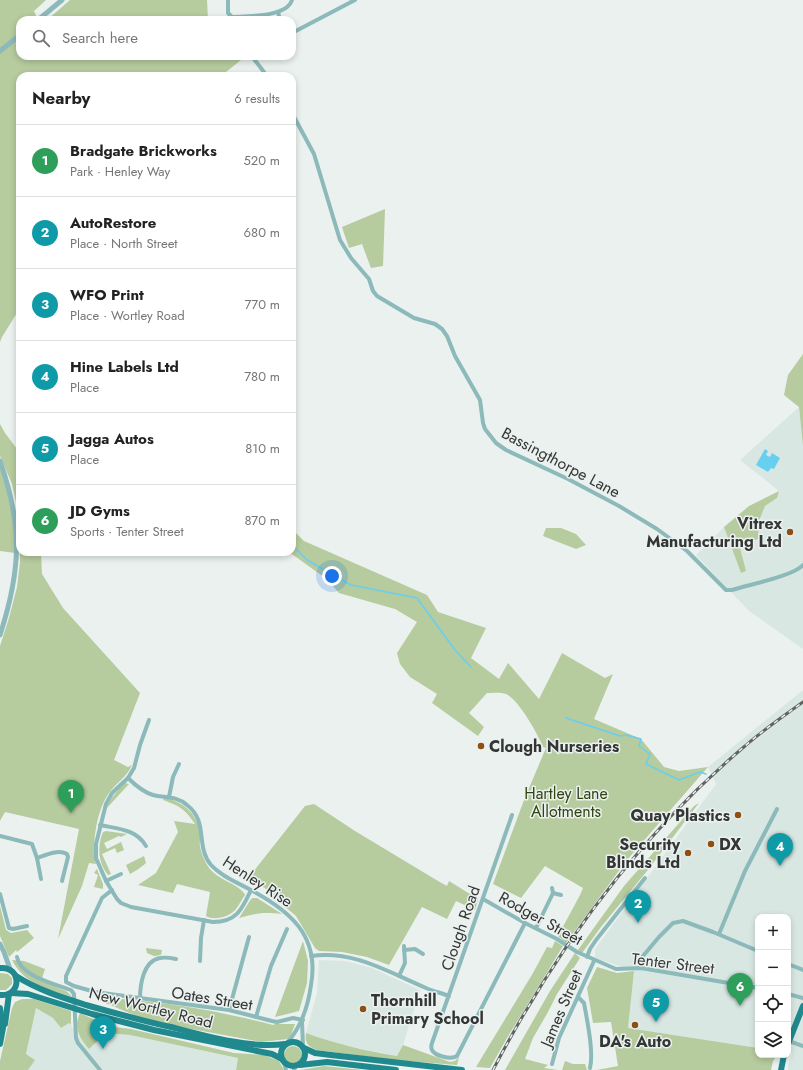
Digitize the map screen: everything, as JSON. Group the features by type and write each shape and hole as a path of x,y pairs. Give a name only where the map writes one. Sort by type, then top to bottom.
{"main road":[{"path":"0,968 10,969"},
{"name":"New Wortley Road","path":"10,969 16,976 54,999 92,1014 154,1030 272,1054 283,1061"},
{"path":"0,1044 10,993 16,986 16,976"},
{"name":"New Wortley Road","path":"0,995 10,993 28,994 90,1006 145,1021 222,1038 261,1045 274,1046 286,1044"},
{"path":"791,1035 803,1006"},
{"path":"0,1008 3,1028"},
{"path":"396,1070 327,1062 297,1067 290,1066 283,1061 282,1050 286,1044 296,1042 309,1051 326,1055 462,1070"},
{"path":"297,1067 303,1062 306,1056 303,1047"},
{"path":"781,1070 783,1058"}],"street":[{"path":"43,16 62,0"},
{"path":"228,0 228,14 231,16"},
{"path":"241,16 278,12 289,6 292,0"},
{"path":"296,31 355,0"},
{"path":"278,12 279,16"},
{"path":"0,51 16,38"},
{"path":"257,60 265,72"},
{"name":"Bassingthorpe Lane","path":"296,120 314,154 340,240 351,258 369,279 376,296 414,318 436,324 442,329 447,336 455,356 480,400 483,423 492,440 506,450 619,506 657,529 687,551 726,590 732,590 788,574 803,565"},
{"path":"0,461 7,482 15,518 16,537"},
{"path":"0,634 11,597 17,556"},
{"path":"149,720 134,768 128,778 117,787 108,798 100,825 96,844 96,856 106,881 121,903 131,907 220,922 231,919 239,912 251,890"},
{"path":"168,797 173,777 179,764"},
{"name":"Henley Rise","path":"128,778 145,792 152,795 182,801 188,805 197,816 202,828 203,849 212,865 226,877 273,903 294,920 305,935 312,956 312,978 303,1020 303,1047"},
{"path":"719,934 745,871 777,809"},
{"name":"Clough Road","path":"512,815 432,1043 432,1049 435,1053 449,1058 454,1058 457,1056 525,923"},
{"path":"100,825 135,834 146,846"},
{"path":"0,836 32,844 34,846 41,879"},
{"path":"37,858 57,852 64,852 67,854 68,857 62,881"},
{"path":"106,881 121,874"},
{"path":"587,958 590,949 596,940 645,878"},
{"path":"536,928 553,893 552,888"},
{"name":"Oates Street","path":"112,890 102,898 66,976 66,982 89,990 140,999 229,1010 276,1022 289,1018 303,1020"},
{"path":"553,893 561,895"},
{"path":"0,897 9,928 13,929 27,926"},
{"name":"Rodger Street","path":"483,899 587,958"},
{"path":"200,961 201,938 204,920"},
{"path":"641,968 640,962 643,956 659,937 673,923 683,921 719,934 756,950"},
{"path":"256,1017 270,966 287,929"},
{"path":"229,1010 249,936"},
{"path":"0,944 10,969"},
{"path":"399,976 405,963 404,948 415,949 423,954"},
{"path":"312,956 330,955 352,958 373,964 449,996"},
{"path":"17,957 19,964 26,971 71,990 74,994 76,1038 78,1043 100,1070"},
{"path":"140,999 142,981 152,961 162,958 176,959"},
{"name":"Tenter Street","path":"587,958 616,969 641,968 755,987"},
{"name":"James Street","path":"552,1064 559,1038 594,960"},
{"path":"791,965 803,970"},
{"path":"791,995 803,998"},
{"path":"578,997 584,1003 590,1048 590,1068"},
{"name":"Henley Rise","path":"286,1044 296,1034 303,1020"},
{"path":"791,1043 803,1046"},
{"path":"283,1061 286,1070"}],"shaded area":[{"path":"799,407 803,446 803,649 749,611 696,555 724,527 741,573 745,571 740,548 744,544 758,539 759,521 765,506 777,498 779,491 740,460"},
{"path":"803,690 803,1070 788,1070 792,1053 791,914 755,914 755,1048 628,1028 634,971 595,958 595,949 716,784 708,767"},
{"name":"Thornhill Primary School","path":"319,960 345,961 372,968 420,990 403,1045 398,1056 337,1044 306,1033 317,993"},
{"path":"36,1008 53,1018 61,1028 69,1023 89,1049 106,1033 130,1035 238,1058 236,1070 28,1070 35,1060 26,1054"}],"green space":[{"path":"0,0 46,0 34,11 36,16 16,16 16,60 241,60 226,72 16,72 16,314 0,342"},
{"path":"70,0 207,0 208,16 52,16"},
{"path":"385,209 383,266 371,268 362,244 349,248 342,227"},
{"path":"803,354 803,446 799,407 784,395 788,375"},
{"path":"0,424 16,448 16,502 12,484 0,456"},
{"path":"0,467 10,499 14,523 15,553 0,551"},
{"path":"779,491 777,498 765,506 759,521 758,539 744,544 740,548 746,571 741,573 724,527 749,506"},
{"path":"546,528 561,528 576,534 586,545 576,549 543,536"},
{"name":"Hartley Lane Allotments","path":"296,533 304,541 427,595 438,612 486,628 471,658 499,679 508,663 539,699 562,653 605,678 613,674 594,719 641,739 664,767 679,771 708,767 626,861 566,943 558,936 583,888 545,866 521,898 493,884 524,800 546,748 543,747 522,710 511,697 506,694 487,693 469,713 484,727 478,736 432,703 437,694 410,677 400,664 397,653 417,622 395,609 339,593 328,580 295,556 296,556"},
{"path":"20,556 41,556 42,574 63,608 140,693 114,760 128,767 132,765 127,773 109,793 101,808 96,827 94,847 96,864 89,863 82,886 58,939 79,829 5,812 0,821 0,646 17,587"},
{"path":"125,783 129,784 106,809 112,798"},
{"path":"164,798 183,805 193,815 199,827 201,852 209,868 217,876 244,893 245,895 237,907 230,914 217,918 206,916 210,892 177,884 173,893 138,885 156,873 178,832 174,821 195,824 185,811 174,804 163,800"},
{"path":"699,803 582,953 578,950 624,886 694,806"},
{"path":"314,804 355,831 438,881 447,886 449,881 478,899 475,910 456,901 447,919 422,907 389,965 367,957 342,952 319,951 315,948 296,916 284,906 276,896 249,877 305,806"},
{"path":"106,831 127,834 104,843 107,849 121,842 124,850 117,853 115,848 102,854 111,874 108,875 100,860 99,849 101,837 103,832"},
{"path":"144,856 146,863 130,874 126,865"},
{"path":"97,869 103,884 103,889 94,887 98,875 94,873"},
{"path":"253,898 257,898 282,914 260,913 239,918"},
{"path":"0,906 6,930 11,933 27,930 34,938 17,952 16,950 9,957 0,936"},
{"path":"303,941 308,961 307,983 299,1011 275,1017"},
{"path":"555,941 563,946 490,1068 476,1067 547,947 552,948"},
{"path":"146,948 162,950 161,955 154,956 147,953"},
{"path":"575,953 580,958 557,994 533,1038 525,1059 548,1065 544,1068 558,1070 505,1070 550,991"},
{"path":"12,960 24,961 45,969 41,981 66,991 73,997 30,981 17,968"},
{"path":"597,967 617,973 634,971 628,1028 755,1048 755,1058 775,1058 771,1070 597,1070 618,1066 611,1022 593,1023 587,988"},
{"path":"0,973 8,974 12,978 12,984 6,990 0,990"},
{"path":"99,994 111,997 111,1001 119,1003 122,999 160,1003 217,1012 273,1025 295,1024 288,1039 261,1042 181,1027 139,1017 98,1000"},
{"path":"22,999 34,999 71,1011 71,1025 69,1023 61,1028 53,1018 36,1008 26,1054 35,1060 28,1070 0,1070 0,1061 12,1008 15,1002"},
{"path":"80,1013 97,1021 96,1025 100,1028 107,1026 131,1029 234,1053 264,1055 279,1061 284,1070 236,1070 238,1058 130,1035 106,1033 89,1049 80,1037 77,1029"},
{"path":"306,1033 351,1047 397,1056 403,1045 450,1062 455,1061 459,1057 457,1065 393,1060 317,1050 306,1042"},
{"path":"293,1046 297,1047 301,1051 301,1059 297,1063 293,1064 289,1063 285,1059 284,1055 285,1051 289,1047"},
{"path":"565,1061 573,1064 585,1064 587,1070 562,1070"},
{"path":"324,1066 363,1070 300,1070"}],"water":[{"path":"765,449 768,451 766,455 770,457 772,453 780,458 774,469 771,468 768,472 756,465"}],"waterway":[{"path":"296,549 307,560 351,585 417,598 455,650 471,667"},
{"path":"566,718 620,736 626,735 641,739 639,746 650,754 646,764 679,780 700,772 706,774"}],"railway":[{"path":"493,1070 544,981 603,896 636,856 670,817 707,781 752,740 803,702"}],"place":[{"name":"Vitrex Manufacturing Ltd","path":"790,532"},
{"name":"Clough Nurseries","path":"481,746"},
{"name":"Bradgate Brickworks","path":"71,813"},
{"name":"Quay Plastics","path":"738,815"},
{"name":"DX","path":"711,844"},
{"name":"Security Blinds Ltd","path":"688,853"},
{"name":"Hine Labels Ltd","path":"780,866"},
{"name":"AutoRestore","path":"638,923"},
{"name":"JD Gyms","path":"740,1006"},
{"name":"Thornhill Primary School","path":"363,1009"},
{"name":"Jagga Autos","path":"656,1022"},
{"name":"DA's Auto","path":"635,1025"},
{"name":"WFO Print","path":"103,1049"}]}
